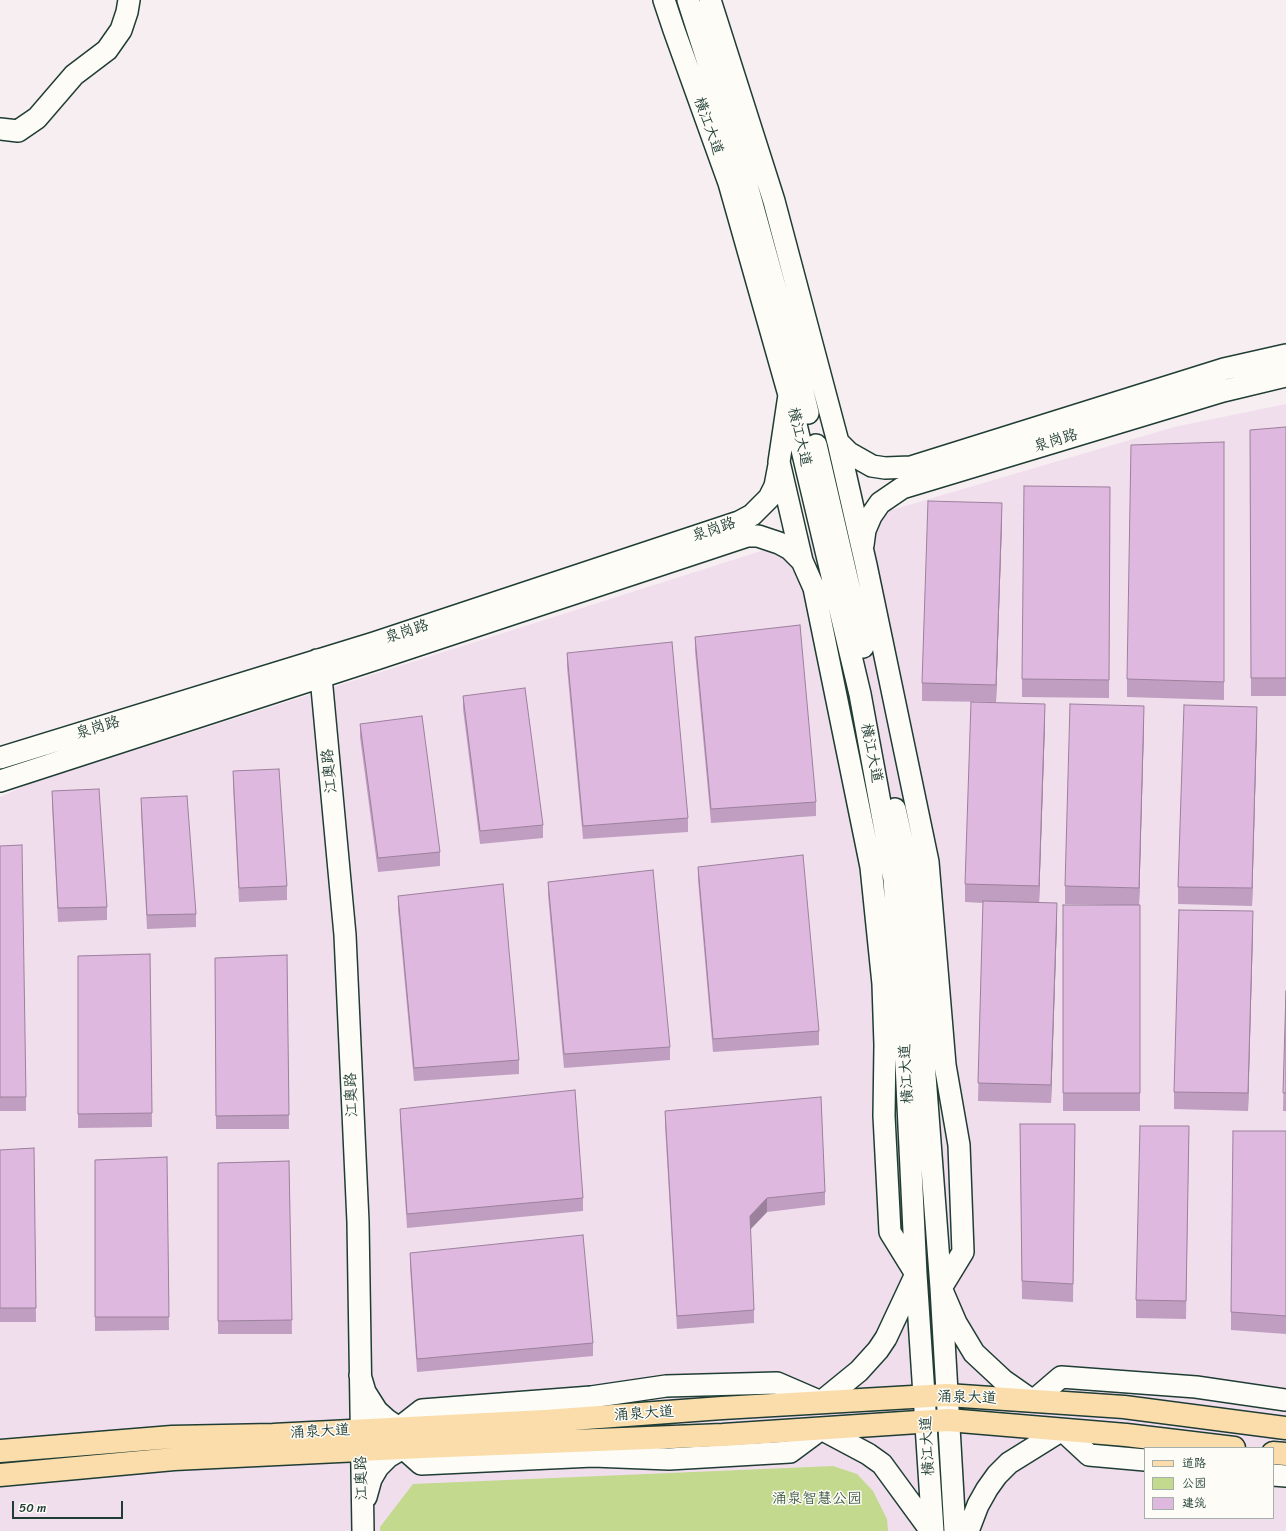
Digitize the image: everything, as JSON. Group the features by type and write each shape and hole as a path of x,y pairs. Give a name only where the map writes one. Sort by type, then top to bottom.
{"main road":[{"name":"涌泉大道","path":"0,1475 355,1441 401,1438 545,1421 722,1408 947,1395 1124,1407 1286,1428"},
{"name":"涌泉大道","path":"401,1438 723,1435 948,1420 1126,1435 1226,1447"},
{"name":"涌泉大道","path":"0,1451 172,1438 273,1435 355,1441"},
{"path":"1274,1453 1286,1454"}],"street":[{"path":"0,128 18,131 37,118 74,75 107,50 121,30 129,0"},
{"name":"横江大道","path":"664,0 729,183 789,395 835,599 860,694 894,879 905,1042 916,1274 925,1396 932,1531"},
{"name":"横江大道","path":"688,0 745,178 796,363 807,408 835,599 910,876 941,1288 955,1531"},
{"path":"710,0 774,201 826,402 838,442 870,585 928,862 945,1065 959,1145 964,1252 941,1288 956,1323 974,1353 1003,1380 1033,1401 1061,1377 1196,1387 1286,1400"},
{"name":"泉岗路","path":"862,550 865,530 871,516 880,503 897,491 914,475 1224,369 1286,355"},
{"name":"泉岗路","path":"838,442 849,453 872,466 914,475 1223,391 1286,376"},
{"name":"泉岗路","path":"0,781 313,670 741,529 768,498 775,486 789,395"},
{"path":"807,408 826,402"},
{"path":"779,462 802,561 814,588 835,599 870,585"},
{"name":"泉岗路","path":"741,529 779,543 790,549 802,561"},
{"name":"泉岗路","path":"0,758 313,670"},
{"name":"江奥路","path":"313,670 345,935 358,1222 360,1375 348,1531"},
{"name":"江奥路","path":"313,670 329,909 344,1207 348,1363 363,1522"},
{"path":"821,1402 859,1371 878,1350 886,1338 916,1274"},
{"path":"360,1375 365,1392 377,1411 387,1420 401,1438 388,1457 378,1467 371,1480 367,1492 363,1522"},
{"path":"821,1428 868,1454 882,1464 932,1531"},
{"path":"968,1531 978,1505 997,1475 1009,1463 1062,1430 1089,1455 1144,1460"},
{"path":"1274,1475 1286,1476"}],"shaded area":[{"path":"1286,404 1286,1531 0,1531 0,797 29,784 871,516 1174,427"}],"green space":[{"name":"涌泉智慧公园","path":"833,1466 857,1474 873,1491 887,1519 888,1531 380,1531 380,1527 413,1484"}],"building":[{"path":"1286,427 1286,678 1251,678 1250,430"},
{"path":"1224,442 1224,682 1127,679 1131,445"},
{"path":"1024,486 1110,487 1109,680 1022,679"},
{"path":"928,501 1002,503 996,685 922,683"},
{"path":"800,625 816,802 711,809 695,637"},
{"path":"672,642 688,818 583,826 567,653"},
{"path":"525,688 543,825 480,831 463,696"},
{"path":"971,702 1045,704 1039,886 965,884"},
{"path":"1070,704 1144,706 1139,888 1065,886"},
{"path":"1184,705 1257,707 1252,888 1178,887"},
{"path":"422,716 440,852 378,858 360,724"},
{"path":"279,769 287,886 239,888 233,771"},
{"path":"99,789 107,907 58,908 52,791"},
{"path":"187,796 196,914 147,915 141,798"},
{"path":"22,845 26,1097 0,1097 0,846"},
{"path":"803,855 819,1031 713,1039 698,867"},
{"path":"653,870 670,1047 564,1054 548,882"},
{"path":"503,884 519,1060 414,1068 398,896"},
{"path":"983,901 1057,903 1051,1085 978,1083"},
{"path":"1063,905 1140,905 1140,1093 1063,1093"},
{"path":"1179,910 1253,911 1248,1093 1174,1092"},
{"path":"150,954 152,1113 78,1114 78,956"},
{"path":"287,955 289,1115 216,1116 215,958"},
{"path":"1286,991 1286,1093 1283,1093"},
{"path":"575,1090 583,1198 407,1214 400,1109"},
{"path":"821,1097 825,1192 767,1198 750,1216 754,1310 677,1316 665,1111"},
{"path":"1020,1124 1075,1124 1073,1284 1022,1281"},
{"path":"1140,1126 1189,1126 1186,1301 1136,1300"},
{"path":"1233,1131 1286,1131 1286,1316 1231,1312"},
{"path":"34,1148 36,1308 0,1308 0,1150"},
{"path":"167,1157 169,1317 95,1317 95,1160"},
{"path":"289,1161 292,1320 218,1321 218,1163"},
{"path":"583,1235 593,1343 417,1359 410,1253"}]}
